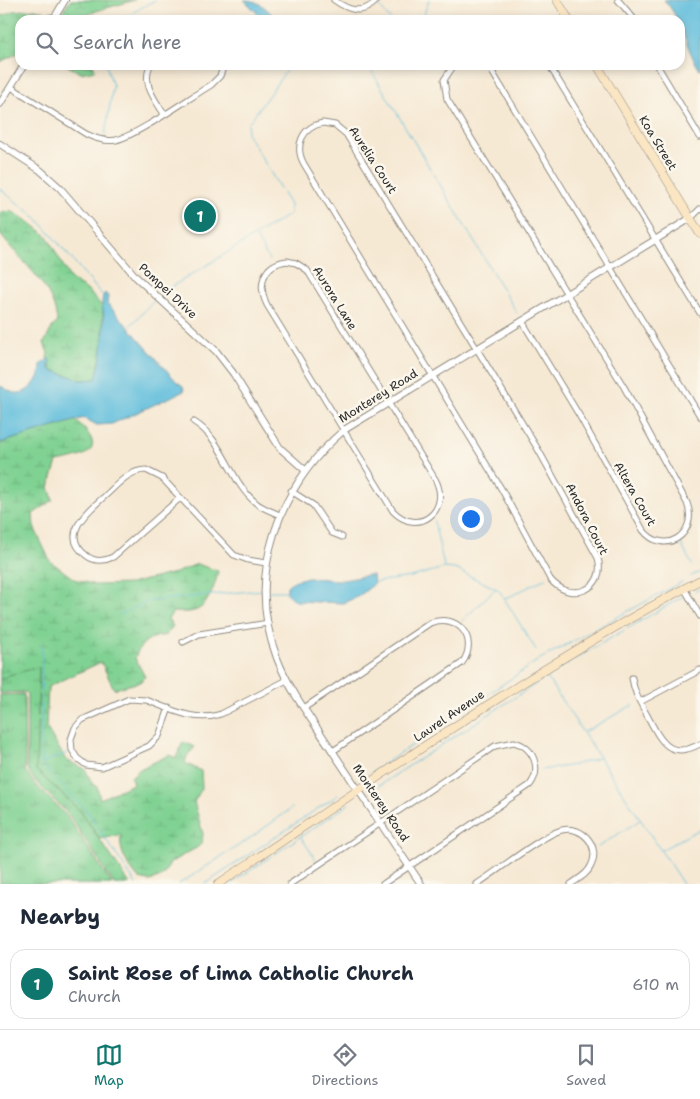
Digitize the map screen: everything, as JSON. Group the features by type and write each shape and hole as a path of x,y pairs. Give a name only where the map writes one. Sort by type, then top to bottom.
{"main road":[{"path":"557,0 567,15"},
{"name":"Koa Street","path":"600,70 700,234"},
{"name":"Laurel Avenue","path":"218,884 552,663 700,580"}],"street":[{"path":"56,15 65,0"},
{"path":"334,0 352,10 367,8 377,0"},
{"path":"618,0 631,15"},
{"path":"0,104 21,70"},
{"path":"148,70 147,85 164,114"},
{"path":"11,87 86,134 104,140 125,137 164,114 213,83 220,76 222,70"},
{"name":"Altera Court","path":"451,70 444,80 447,99 624,387 687,503 691,517 690,523 683,534 677,539 658,541 643,530 580,415 522,320"},
{"path":"491,70 700,416"},
{"path":"552,70 700,312"},
{"path":"660,70 700,137"},
{"name":"Aurelia Court","path":"433,375 301,159 300,142 310,128 323,123 331,124 338,126 346,134 477,348"},
{"name":"Pompei Drive","path":"0,144 36,167 60,188 132,273 220,356 276,444 305,470"},
{"path":"690,218 700,209"},
{"path":"690,218 700,216"},
{"name":"Monterey Road","path":"421,884 304,708 287,680 276,656 268,623 265,586 266,563 279,515 291,491 305,470 318,454 344,430 690,218"},
{"name":"Aurora Lane","path":"291,262 307,270 388,402 439,488 439,503 429,517 411,521 396,514 344,430 264,299 261,290 263,278 275,264 291,262"},
{"name":"Andora Court","path":"433,375 502,490 550,579 558,588 567,592 577,592 587,588 598,574 599,561 597,554 540,451 477,348"},
{"path":"194,422 201,426 212,440 243,488 256,503 279,515"},
{"path":"180,498 113,557 103,560 91,558 78,545 76,531 80,520 131,474 142,470 155,473 180,498 234,554 248,560 266,563"},
{"path":"291,491 313,505 332,533 342,537"},
{"path":"684,588 700,616"},
{"path":"304,708 430,623 448,621 458,624 465,632 469,652 462,663 333,751"},
{"path":"183,642 199,634 268,623"},
{"path":"640,702 700,670"},
{"path":"632,678 634,692 657,735 667,746 684,750 700,744"},
{"path":"169,708 159,736 147,747 102,767 86,765 74,754 71,745 72,734 85,718 134,698 169,708 196,717 213,716 287,680"},
{"path":"290,884 499,745 517,743 532,754 536,771 530,786 384,884"},
{"path":"477,884 551,835 566,829 576,830 584,835 591,844 594,855 589,870 571,884"}],"green space":[{"path":"71,0 135,0 88,15 60,15"},
{"path":"35,9 47,12 56,11 53,15 15,15 15,54 0,62 0,17 14,11"},
{"path":"75,70 95,70 81,73"},
{"path":"11,211 47,236 71,280 87,290 103,307 103,345 96,380 82,380 51,370 44,343 53,326 57,323 55,310 44,286 0,234 0,213"},
{"path":"75,420 91,438 93,444 91,449 79,457 57,462 49,487 53,500 33,514 34,527 50,561 74,579 95,585 130,584 175,573 197,564 218,571 207,600 199,609 192,612 173,612 168,619 173,626 166,635 146,641 140,648 135,658 145,677 140,682 114,689 101,662 48,687 46,727 66,760 85,769 93,785 97,786 100,799 133,784 131,777 140,769 169,755 176,758 183,742 195,747 187,756 185,763 201,771 202,788 194,802 203,834 202,843 171,862 159,878 149,881 139,879 128,864 121,847 121,835 100,839 81,812 36,770 39,668 0,680 0,443"},
{"path":"39,667 36,770 81,812 130,884 114,884 69,815 35,781 27,769 27,694 25,692 0,693 0,680 9,675"},
{"path":"24,694 25,770 33,782 67,816 112,884 0,884 0,695"}],"water":[{"path":"244,0 249,0 263,6 272,15 259,15"},
{"path":"664,0 700,0 700,70 685,38 685,15 675,15"},
{"path":"105,293 108,296 107,303 177,382 183,386 184,391 112,424 97,425 84,418 0,443 0,386 15,393 27,390 38,378 41,364 49,359 51,361 49,366 51,370 82,380 96,379 103,343 104,320 102,303"},
{"path":"373,575 374,584 359,596 343,603 296,601 287,594 287,586 299,579 343,580"}],"waterway":[{"path":"129,15 155,0"},
{"path":"424,15 429,0"},
{"path":"378,5 387,15"},
{"path":"105,135 113,86 108,70"},
{"path":"160,294 290,214 290,205 247,133 248,124 287,70"},
{"path":"371,70 517,313"},
{"path":"0,189 37,218 103,296"},
{"path":"256,237 269,260"},
{"path":"129,327 156,299"},
{"path":"434,521 444,566"},
{"path":"680,542 692,565"},
{"path":"376,582 411,577 444,568 455,569 499,590 536,650"},
{"path":"691,576 700,572"},
{"path":"505,599 546,578"},
{"path":"371,773 540,659 682,582"},
{"path":"462,621 495,589"},
{"path":"695,591 700,589"},
{"path":"119,615 149,601 262,590"},
{"path":"269,591 287,591"},
{"path":"369,792 571,661 682,597"},
{"path":"42,645 41,764 87,811 136,884"},
{"path":"547,678 683,884"},
{"path":"584,732 633,705"},
{"path":"42,763 67,753"},
{"path":"541,770 574,765 599,758"},
{"path":"360,780 365,777"},
{"path":"205,884 338,795"},
{"path":"230,884 349,804"},
{"path":"179,884 249,839 292,808"},
{"path":"598,847 640,820"},
{"path":"661,850 700,829"},
{"path":"301,837 316,860"}],"place":[{"name":"Saint Rose of Lima Catholic Church","path":"200,216"}]}
